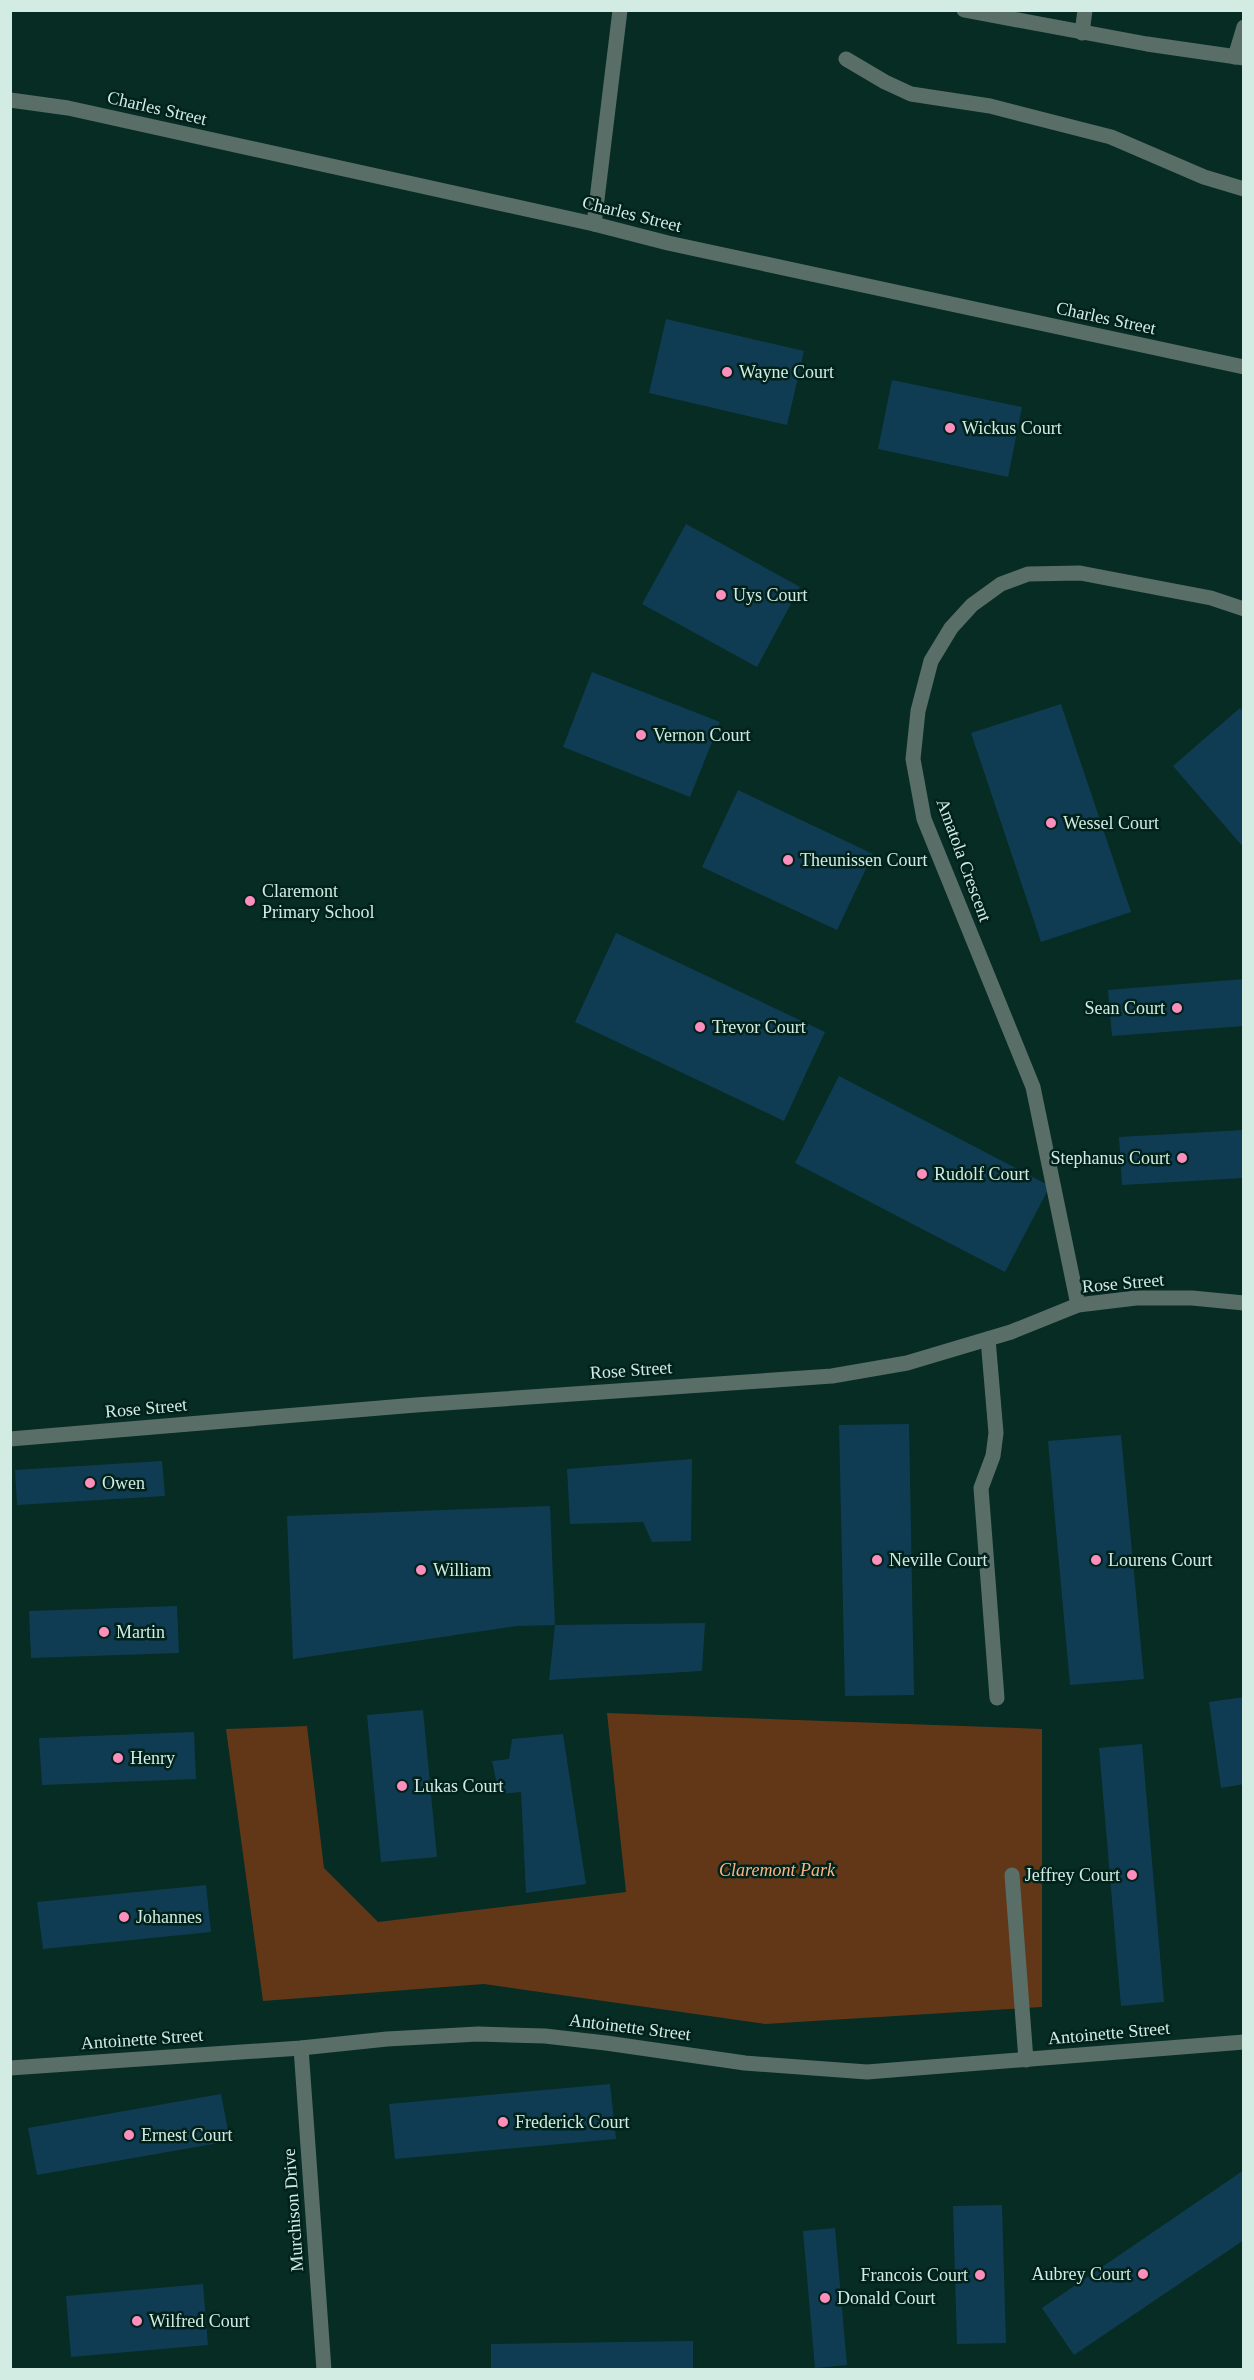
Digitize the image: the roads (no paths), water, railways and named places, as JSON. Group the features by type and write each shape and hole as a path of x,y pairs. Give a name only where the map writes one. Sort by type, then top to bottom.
{"street":[{"path":"594,224 620,10"},
{"path":"964,10 1082,33 1239,58 1244,27"},
{"path":"1082,33 1085,10"},
{"path":"846,59 911,94 990,106 1111,136 1204,177 1244,189"},
{"name":"Charles Street","path":"10,100 68,108 594,224 680,246 1244,367"},
{"name":"Amatola Crescent","path":"1078,1305 1033,1087 924,819 913,759 918,711 931,661 951,628 972,605 1001,584 1028,574 1080,573 1211,598 1244,609"},
{"name":"Rose Street","path":"10,1438 416,1405 832,1376 908,1363 988,1339 1078,1305 1136,1298 1192,1298 1244,1303"},
{"path":"988,1339 996,1433 993,1456 981,1488 997,1698"},
{"path":"1012,1875 1026,2060"},
{"name":"Antoinette Street","path":"10,2068 478,2034 545,2036 745,2063 856,2072 1244,2042"},
{"name":"Murchison Drive","path":"301,2048 324,2370"}],"place":[{"name":"Wayne Court","path":"727,372"},
{"name":"Wickus Court","path":"950,428"},
{"name":"Uys Court","path":"721,595"},
{"name":"Vernon Court","path":"641,735"},
{"name":"Wessel Court","path":"1051,823"},
{"name":"Theunissen Court","path":"788,860"},
{"name":"Claremont Primary School","path":"250,901"},
{"name":"Sean Court","path":"1177,1008"},
{"name":"Trevor Court","path":"700,1027"},
{"name":"Stephanus Court","path":"1182,1158"},
{"name":"Rudolf Court","path":"922,1174"},
{"name":"Owen","path":"90,1483"},
{"name":"Neville Court","path":"877,1560"},
{"name":"Lourens Court","path":"1096,1560"},
{"name":"William","path":"421,1570"},
{"name":"Martin","path":"104,1632"},
{"name":"Henry","path":"118,1758"},
{"name":"Lukas Court","path":"402,1786"},
{"name":"Jeffrey Court","path":"1132,1875"},
{"name":"Johannes","path":"124,1917"},
{"name":"Frederick Court","path":"503,2122"},
{"name":"Ernest Court","path":"129,2135"},
{"name":"Aubrey Court","path":"1143,2274"},
{"name":"Francois Court","path":"980,2275"},
{"name":"Donald Court","path":"825,2298"},
{"name":"Wilfred Court","path":"137,2321"}],"park label":[{"name":"Claremont Park","path":"777,1870"}]}
